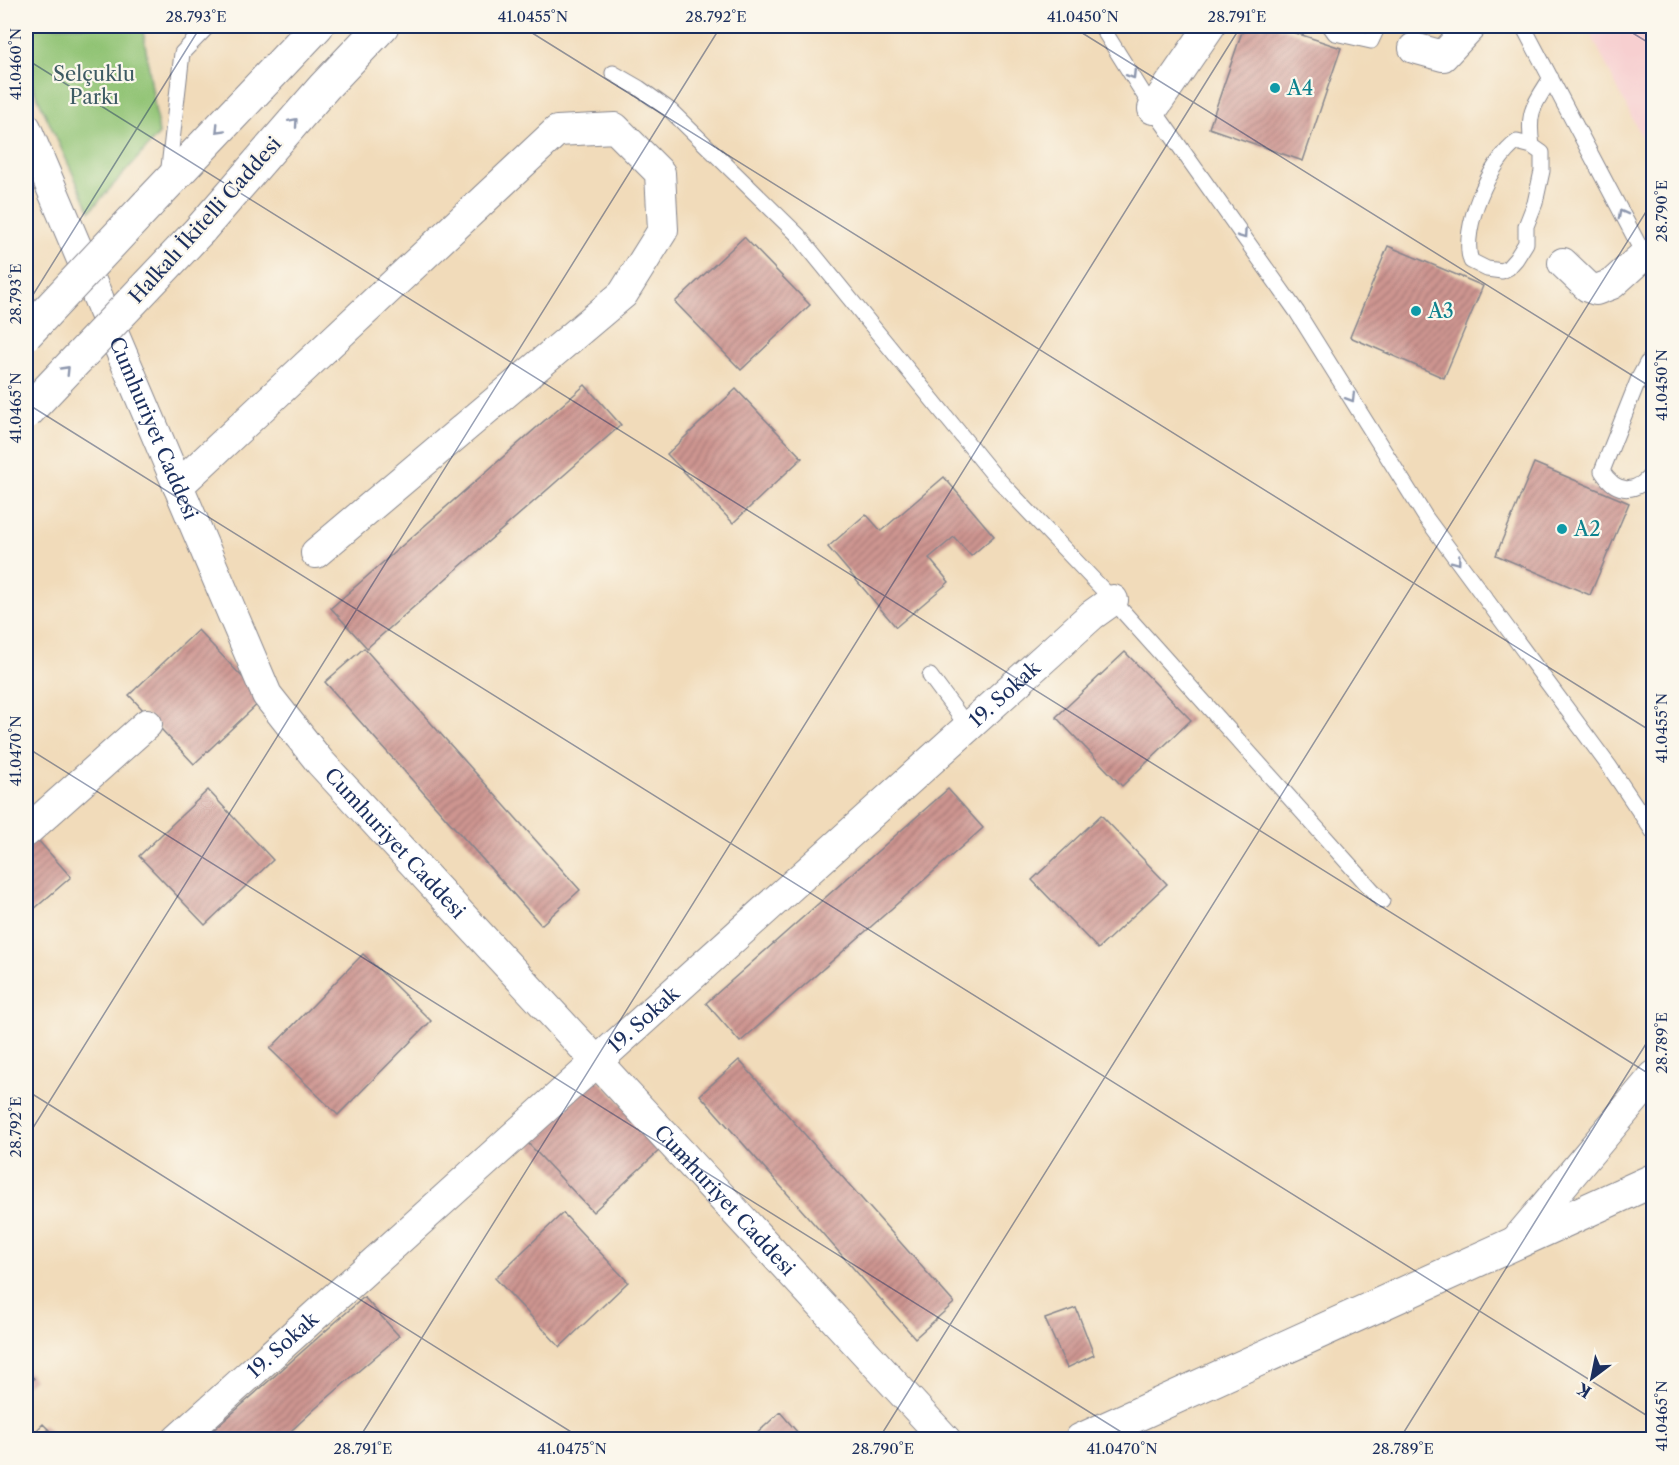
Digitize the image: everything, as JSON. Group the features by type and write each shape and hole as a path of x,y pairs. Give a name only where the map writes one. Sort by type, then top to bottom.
{"main road":[{"path":"26,334 317,26"},
{"name":"Halkalı İkitelli Caddesi","path":"26,413 201,230 324,87 382,26"},
{"path":"1082,1440 1653,1180"}],"street":[{"path":"1152,109 1210,26"},
{"path":"1414,48 1443,56 1472,26"},
{"name":"Cumhuriyet Caddesi","path":"26,128 267,694 320,762 598,1060 946,1440"},
{"path":"178,486 557,131 615,128 660,173 663,230 623,294 316,553"},
{"path":"1563,263 1588,287 1596,290 1612,284 1648,259"},
{"name":"19. Sokak","path":"177,1440 1092,615 1113,600"},
{"path":"26,832 147,724"},
{"path":"1513,1244 1653,1077"}],"lane":[{"path":"157,193 182,53 208,26"},
{"path":"1101,26 1152,109 1297,312 1426,518 1609,766 1653,833"},
{"path":"1330,26 1335,33 1371,41 1378,26"},
{"path":"1523,26 1648,259"},
{"path":"613,73 671,111 798,235 992,473 1113,600 1382,902"},
{"path":"1532,146 1517,142 1510,147 1491,174 1475,207 1467,251 1471,261 1487,269 1502,271 1508,268 1526,243 1526,226 1535,203 1542,171 1542,153 1532,146 1529,117 1534,104 1551,78"},
{"path":"1653,358 1647,363 1639,378 1602,471 1609,482 1621,489 1632,489 1643,484 1653,471"},
{"path":"930,676 968,727"}],"shaded area":[{"path":"1587,26 1653,26 1653,161"}],"green space":[{"name":"Selçuklu Parkı","path":"26,26 147,26 143,30 159,134 90,211 26,72"}],"building":[{"name":"A4","path":"1244,26 1275,26 1341,48 1303,161 1209,128"},
{"path":"744,237 810,305 741,370 675,302"},
{"name":"A3","path":"1388,246 1483,286 1444,378 1350,337"},
{"path":"585,385 621,425 367,648 331,608"},
{"path":"736,389 802,458 733,523 667,454"},
{"name":"A2","path":"1534,463 1629,503 1590,595 1496,555"},
{"path":"944,477 994,536 971,556 954,537 929,558 949,582 896,627 828,547 866,514 881,531"},
{"path":"198,630 263,699 194,764 129,695"},
{"path":"364,648 580,890 541,925 325,682"},
{"path":"1125,652 1191,720 1122,786 1056,717"},
{"path":"948,789 983,828 740,1042 706,1003"},
{"path":"208,790 273,860 205,925 139,856"},
{"path":"1101,815 1167,884 1098,949 1032,880"},
{"path":"36,838 71,877 26,916 26,846"},
{"path":"363,954 431,1021 338,1115 270,1049"},
{"path":"739,1060 954,1303 915,1338 700,1095"},
{"path":"597,1078 663,1147 593,1212 528,1143"},
{"path":"563,1213 628,1282 560,1347 495,1278"},
{"path":"364,1297 399,1336 281,1440 202,1440"},
{"path":"1076,1308 1094,1355 1067,1368 1045,1319"},
{"path":"26,1369 34,1379 26,1386"},
{"path":"780,1412 804,1440 750,1440"},
{"path":"43,1424 59,1440 27,1440"}],"place":[{"name":"A4","path":"1275,88"},
{"name":"A3","path":"1416,311"},
{"name":"A2","path":"1562,529"}]}
